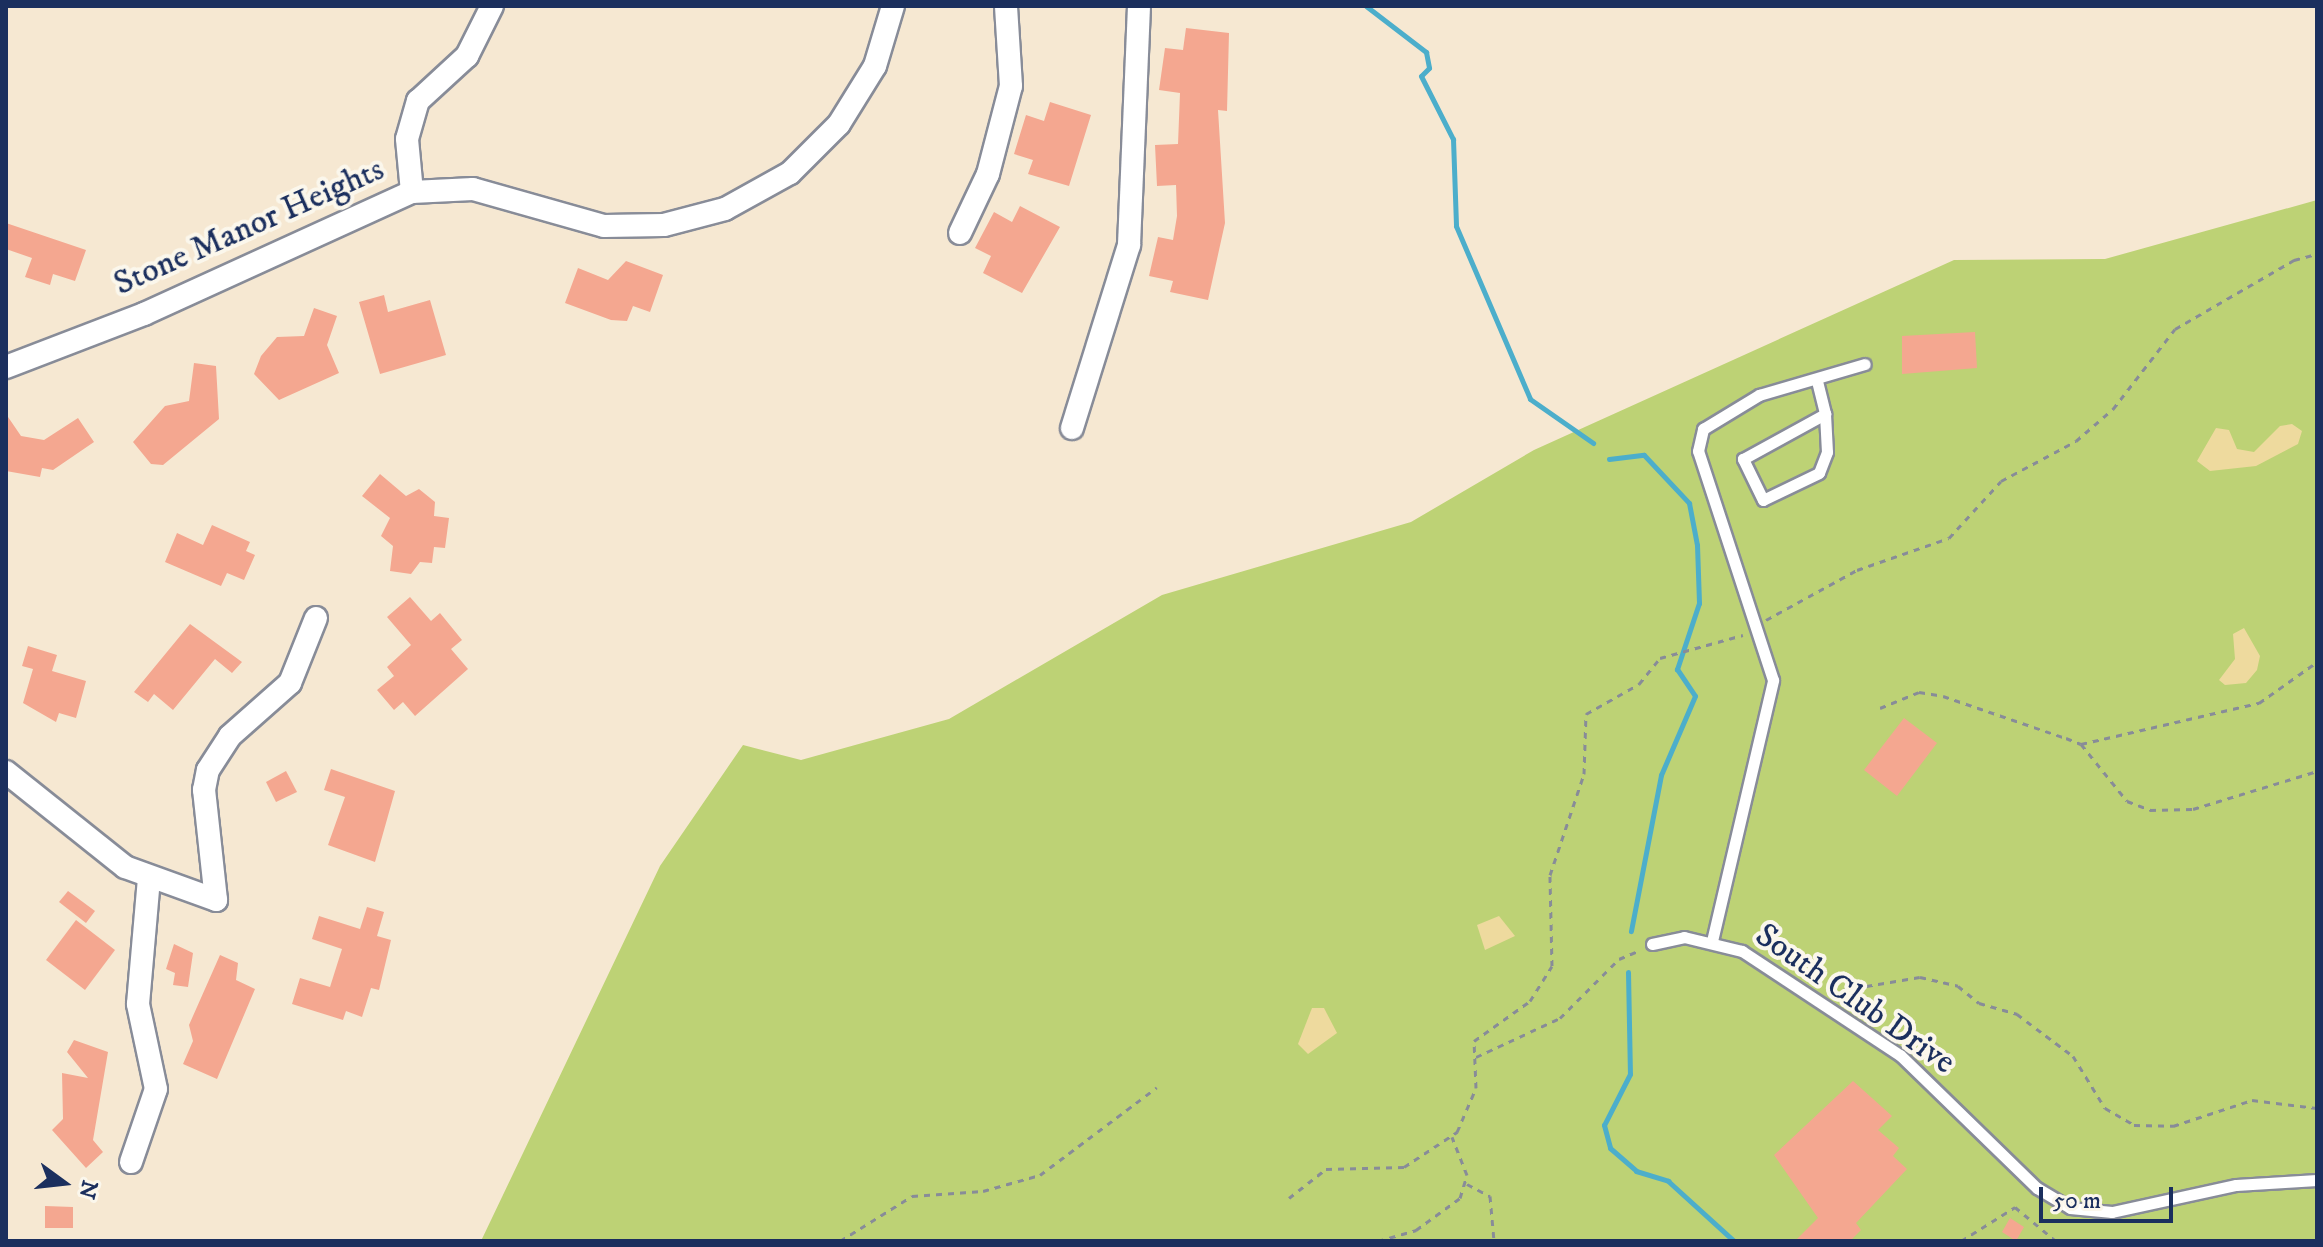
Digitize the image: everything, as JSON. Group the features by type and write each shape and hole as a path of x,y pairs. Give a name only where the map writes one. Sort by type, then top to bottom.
{"street":[{"path":"412,192 407,139 418,101 467,56 492,6"},
{"name":"Stone Manor Heights","path":"6,367 144,314 412,192 473,189 604,226 664,225 725,209 790,173 839,124 875,66 893,6"},
{"path":"960,233 988,174 1011,86 1006,6"},
{"path":"1072,428 1129,245 1139,6"},
{"path":"6,772 105,853 149,878 216,900 204,790 216,753 290,683 316,618"},
{"path":"131,1162 156,1089 138,1004 149,878"}],"lane":[{"path":"1712,941 1773,680 1698,451 1703,429 1759,395 1817,381 1865,364"},
{"path":"1817,381 1825,414 1827,452 1819,473 1763,500 1743,459 1825,414"},
{"name":"South Club Drive","path":"1652,944 1684,937 1712,941 1742,951 1900,1055 2037,1188 2070,1208 2112,1212 2236,1185 2317,1180"}],"path":[{"path":"1289,1198 1326,1169 1404,1167 1452,1137 1476,1088 1476,1057 1482,1032 1530,1001 1552,966 1550,875 1584,774 1586,714 1677,653 1757,627 1857,570 1949,538 2001,481 2076,441 2113,409 2175,329 2294,260 2317,254"},
{"path":"2081,744 2259,703 2317,662"},
{"path":"1880,708 1919,692 1943,696 2081,744 2127,801 2174,813 2317,771"},
{"path":"1476,1057 1560,1018 1619,959 1652,944"},
{"path":"1801,990 1920,977 1948,982 1979,1003 2017,1014 2073,1056 2105,1108 2134,1125 2173,1126 2252,1100 2317,1108"},
{"path":"840,1241 912,1196 983,1191 1040,1175 1157,1087"},
{"path":"1452,1137 1467,1184 1490,1196 1494,1241"},
{"path":"1378,1241 1443,1214 1467,1184"},
{"path":"1961,1241 2015,1207 2056,1241"}],"green space":[{"path":"2317,200 2317,1241 481,1241 660,866 743,745 801,760 949,719 1162,595 1411,522 1534,450 1954,260 2105,259"}],"sand":[{"path":"2292,424 2302,431 2298,444 2256,466 2210,471 2197,461 2216,428 2229,430 2237,449 2254,452 2280,426"},
{"path":"2244,628 2260,656 2257,670 2246,683 2225,685 2219,680 2235,659 2233,634"},
{"path":"1499,916 1515,936 1485,950 1477,925"},
{"path":"1312,1008 1324,1008 1337,1033 1308,1054 1298,1044"}],"building":[{"path":"1186,28 1229,33 1227,111 1218,110 1225,223 1208,300 1170,292 1173,281 1149,276 1158,237 1173,240 1177,216 1176,185 1157,186 1155,145 1178,144 1180,93 1159,90 1165,48 1183,50"},
{"path":"1050,102 1091,115 1069,186 1028,174 1033,160 1014,154 1026,115 1044,121"},
{"path":"1020,206 1060,227 1022,293 983,273 991,256 975,248 994,212 1012,222"},
{"path":"6,223 86,250 75,281 53,274 50,285 25,277 32,258 6,249"},
{"path":"626,261 663,275 650,312 633,306 627,321 611,320 565,303 578,268 608,280"},
{"path":"384,295 388,312 430,300 446,355 380,374 359,302"},
{"path":"314,308 337,316 327,345 339,373 279,400 254,374 261,356 277,337 304,336"},
{"path":"1975,332 1977,368 1902,374 1902,336"},
{"path":"194,363 216,366 219,419 163,465 151,464 133,442 165,406 189,401"},
{"path":"6,414 21,436 44,440 78,418 94,442 53,470 42,468 40,477 6,471"},
{"path":"380,474 406,496 419,489 435,502 434,516 449,518 445,548 434,547 432,563 420,562 411,574 390,571 393,546 381,536 390,518 362,496"},
{"path":"212,525 250,542 246,551 255,555 244,580 227,573 221,586 165,562 177,533 203,545"},
{"path":"410,597 431,621 440,613 462,640 451,649 468,669 415,716 403,702 394,710 377,690 394,676 387,667 411,645 387,617"},
{"path":"190,624 242,662 232,673 215,659 173,710 154,694 148,702 134,692"},
{"path":"28,646 57,655 52,671 86,681 76,718 59,713 56,722 23,703 33,669 22,666"},
{"path":"1904,718 1937,743 1897,796 1864,770"},
{"path":"331,769 395,791 375,862 328,845 345,797 324,790"},
{"path":"286,771 297,792 276,802 266,782"},
{"path":"68,891 95,911 86,923 59,902"},
{"path":"367,907 384,912 377,936 391,940 379,990 371,988 362,1017 346,1011 343,1020 292,1004 300,978 330,987 342,949 312,939 319,916 360,929"},
{"path":"76,920 115,950 85,990 46,960"},
{"path":"174,944 193,953 188,987 173,985 175,973 166,969"},
{"path":"220,955 238,963 236,980 255,989 217,1079 183,1064 193,1041 189,1025"},
{"path":"74,1040 108,1052 93,1140 103,1152 86,1168 52,1130 63,1119 62,1073 88,1078 67,1052"},
{"path":"1853,1081 1892,1116 1878,1130 1899,1148 1893,1156 1907,1169 1856,1223 1861,1230 1850,1241 1795,1241 1818,1218 1774,1155"},
{"path":"45,1206 73,1207 73,1228 45,1228"},
{"path":"2010,1218 2024,1227 2016,1241 2002,1232"}],"waterway":[{"path":"1366,6 1426,52 1429,68 1421,76 1453,139 1456,226 1530,399 1593,443"},
{"path":"1609,459 1644,455 1689,503 1697,545 1699,603 1677,669 1695,696 1661,775 1631,931"},
{"path":"1628,972 1630,1074 1604,1125 1610,1148 1636,1171 1668,1181 1734,1241"}]}
